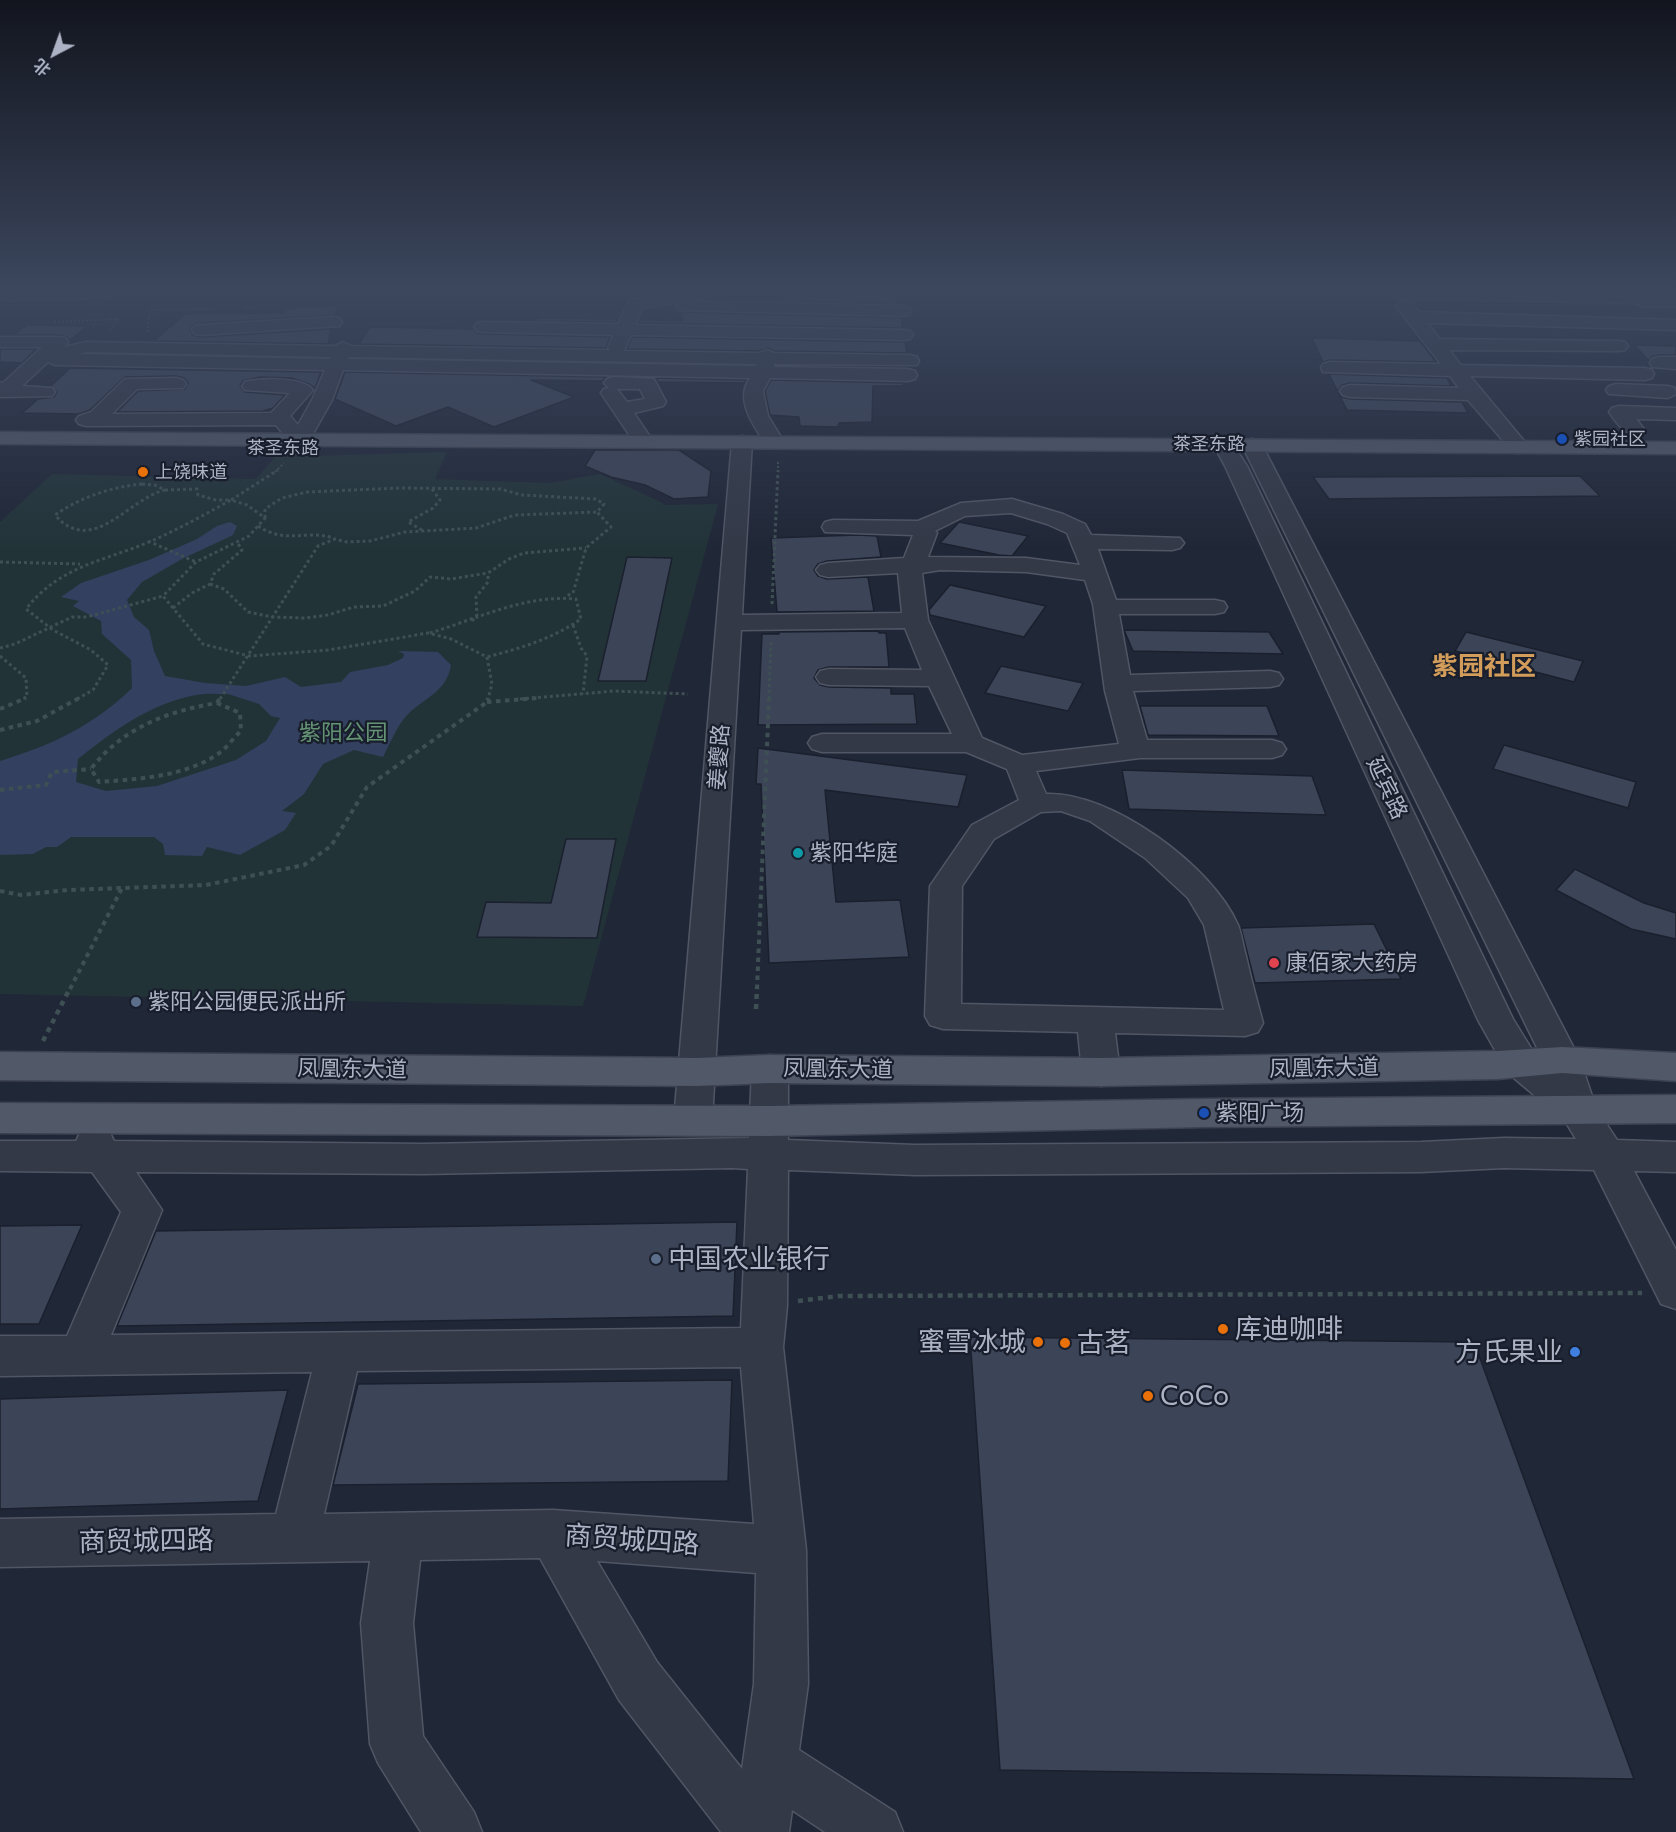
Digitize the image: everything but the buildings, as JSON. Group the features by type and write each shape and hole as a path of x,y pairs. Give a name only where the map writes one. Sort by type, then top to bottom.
{"main road":[{"name":"茶圣东路","path":"4,443 541,447 566,441 696,441 743,445 1240,449 1676,459"},
{"name":"茶圣东路","path":"743,445 776,451 1676,448"},
{"name":"凤凰东大道","path":"15,1066 698,1072 770,1068 1101,1072 1521,1063 1562,1060 1676,1066"},
{"name":"凤凰东大道","path":"0,1118 98,1138 693,1120 768,1138 1204,1113 1676,1109"}],"street":[{"path":"0,390 11,386 19,378"},
{"path":"83,423 127,378"},
{"path":"238,385 297,387 303,390 279,416 297,444 322,400 330,378"},
{"path":"619,378 623,409 644,441"},
{"path":"623,409 656,402 643,378"},
{"path":"647,383 659,378"},
{"path":"764,378 758,416 776,451"},
{"path":"860,378 882,389"},
{"path":"1350,392 1371,378"},
{"path":"1463,378 1519,447"},
{"path":"1598,378 1672,396"},
{"path":"1661,378 1672,396"},
{"path":"83,423 98,416 132,383 191,384"},
{"path":"0,390 45,392"},
{"path":"1651,448 1619,412 1676,414"},
{"path":"83,423 281,419"},
{"path":"1634,429 1676,429"},
{"name":"姜夔路","path":"693,1120 743,445"},
{"name":"延宾路","path":"1240,449 1562,1060 1578,1111 1606,1155 1660,1292"},
{"name":"延宾路","path":"1240,449 1496,1020 1521,1063 1578,1111"},
{"path":"833,527 922,528 962,510 1012,507 1055,519 1077,530 1106,607 1118,683 1135,750"},
{"path":"922,528 925,533 910,573 915,620 970,743"},
{"path":"1083,542 1172,543"},
{"path":"828,570 940,564 1026,565 1095,574"},
{"path":"1106,607 1215,608"},
{"path":"729,623 915,620"},
{"path":"829,677 939,678"},
{"path":"1118,683 1270,680"},
{"path":"822,743 970,743 1019,764 1135,750 1272,749"},
{"path":"1019,764 1031,805"},
{"path":"1064,802 1101,815 1156,851 1200,891 1221,925 1245,1023 943,1016 946,886 983,832 1031,805 1064,802"},
{"path":"1095,1020 1101,1072"},
{"path":"761,1832 781,1684 781,1550 763,1326 770,1068"},
{"path":"81,1355 142,1210 98,1138"},
{"path":"0,1156 98,1138 423,1159 732,1153 768,1138 915,1160 1410,1157 1504,1153 1676,1156"},
{"path":"0,1356 339,1352 763,1326"},
{"path":"294,1539 339,1352"},
{"path":"553,1534 638,1681 756,1832"},
{"name":"商贸城四路","path":"0,1543 553,1534 781,1550"},
{"path":"398,1537 387,1623 397,1744 454,1832"},
{"path":"770,1763 875,1832"}],"path":[{"path":"0,730 37,721 93,690 108,665 91,650 48,627 26,609 39,591 81,564 148,542 191,524 280,469 297,444"},
{"path":"756,1009 776,451"},
{"path":"165,490 155,485 114,488 82,498 65,506 55,515 60,523 77,531 109,524 149,494 165,490 197,489 198,495 247,505 265,518"},
{"path":"422,530 408,522 414,517 433,510 441,500 432,489"},
{"path":"0,648 15,644 72,617 87,616 163,596 196,562 249,536 265,518 265,509 282,498 307,492 500,489 522,495 596,499 604,504 597,512 515,515 476,528 422,530 370,541 347,542 323,534 288,538 270,536 258,526"},
{"path":"163,596 203,644 249,656 329,650 428,633 472,622 537,601 566,596 573,592 586,548 611,527 597,512"},
{"path":"217,703 318,546 334,538"},
{"path":"148,542 196,562"},
{"path":"173,608 192,593 210,584 214,574 242,550 237,542"},
{"path":"210,584 224,589 248,612 272,617 305,618 328,615 354,607 383,606 416,591 430,576 451,579 488,573 524,553 586,548"},
{"path":"0,562 81,564"},
{"path":"472,622 477,615 473,602 477,591 488,582 488,573"},
{"path":"428,633 451,639 487,657 526,647 564,633 581,619 576,599 566,596"},
{"path":"573,625 581,648 587,656 583,694"},
{"path":"0,656 26,678 27,697 0,709"},
{"path":"487,657 492,684 487,702"},
{"path":"0,891 21,895 68,890 206,885 304,865 331,846 367,787 487,702 615,691 688,694"},
{"path":"217,703 240,713 241,730 218,754 174,774 99,782 91,769 98,757 121,737 192,707 217,703"},
{"path":"0,790 46,785 52,772 91,769"},
{"path":"15,1066 122,888"},
{"path":"763,1326 839,1296 1660,1292"}],"green space":[{"name":"紫阳公园","path":"447,452 435,479 550,483 600,474 663,505 718,504 583,1006 0,994 0,522 52,474 256,479 275,457"}],"water":[{"path":"230,522 237,526 233,535 182,559 142,582 127,600 134,617 149,630 154,651 165,676 205,683 246,686 285,677 301,687 341,682 350,672 388,665 403,658 404,654 398,651 438,652 451,665 444,683 403,720 383,757 354,750 323,764 304,794 282,811 296,813 285,830 240,855 207,847 202,856 165,855 163,844 154,837 71,837 57,847 46,847 33,854 0,855 0,761 71,733 102,713 132,688 131,660 102,634 101,621 73,606 79,601 61,597 81,583 149,560 197,539 217,526","holes":["212,694 228,694 259,704 271,716 280,718 266,741 236,760 157,786 106,791 76,782 78,759 133,720 164,704 196,695"]}],"place":[{"name":"紫园社区","path":"1562,439"},
{"name":"上饶味道","path":"143,472"},
{"name":"紫阳华庭","path":"798,853"},
{"name":"康佰家大药房","path":"1274,963"},
{"name":"紫阳公园便民派出所","path":"136,1002"},
{"name":"紫阳广场","path":"1204,1113"},
{"name":"中国农业银行","path":"656,1259"},
{"name":"库迪咖啡","path":"1223,1329"},
{"name":"蜜雪冰城","path":"1038,1342"},
{"name":"古茗","path":"1065,1343"},
{"name":"方氏果业","path":"1575,1352"},
{"name":"CoCo","path":"1148,1396"}],"district":[{"name":"紫园社区","path":"1484,666"}]}
